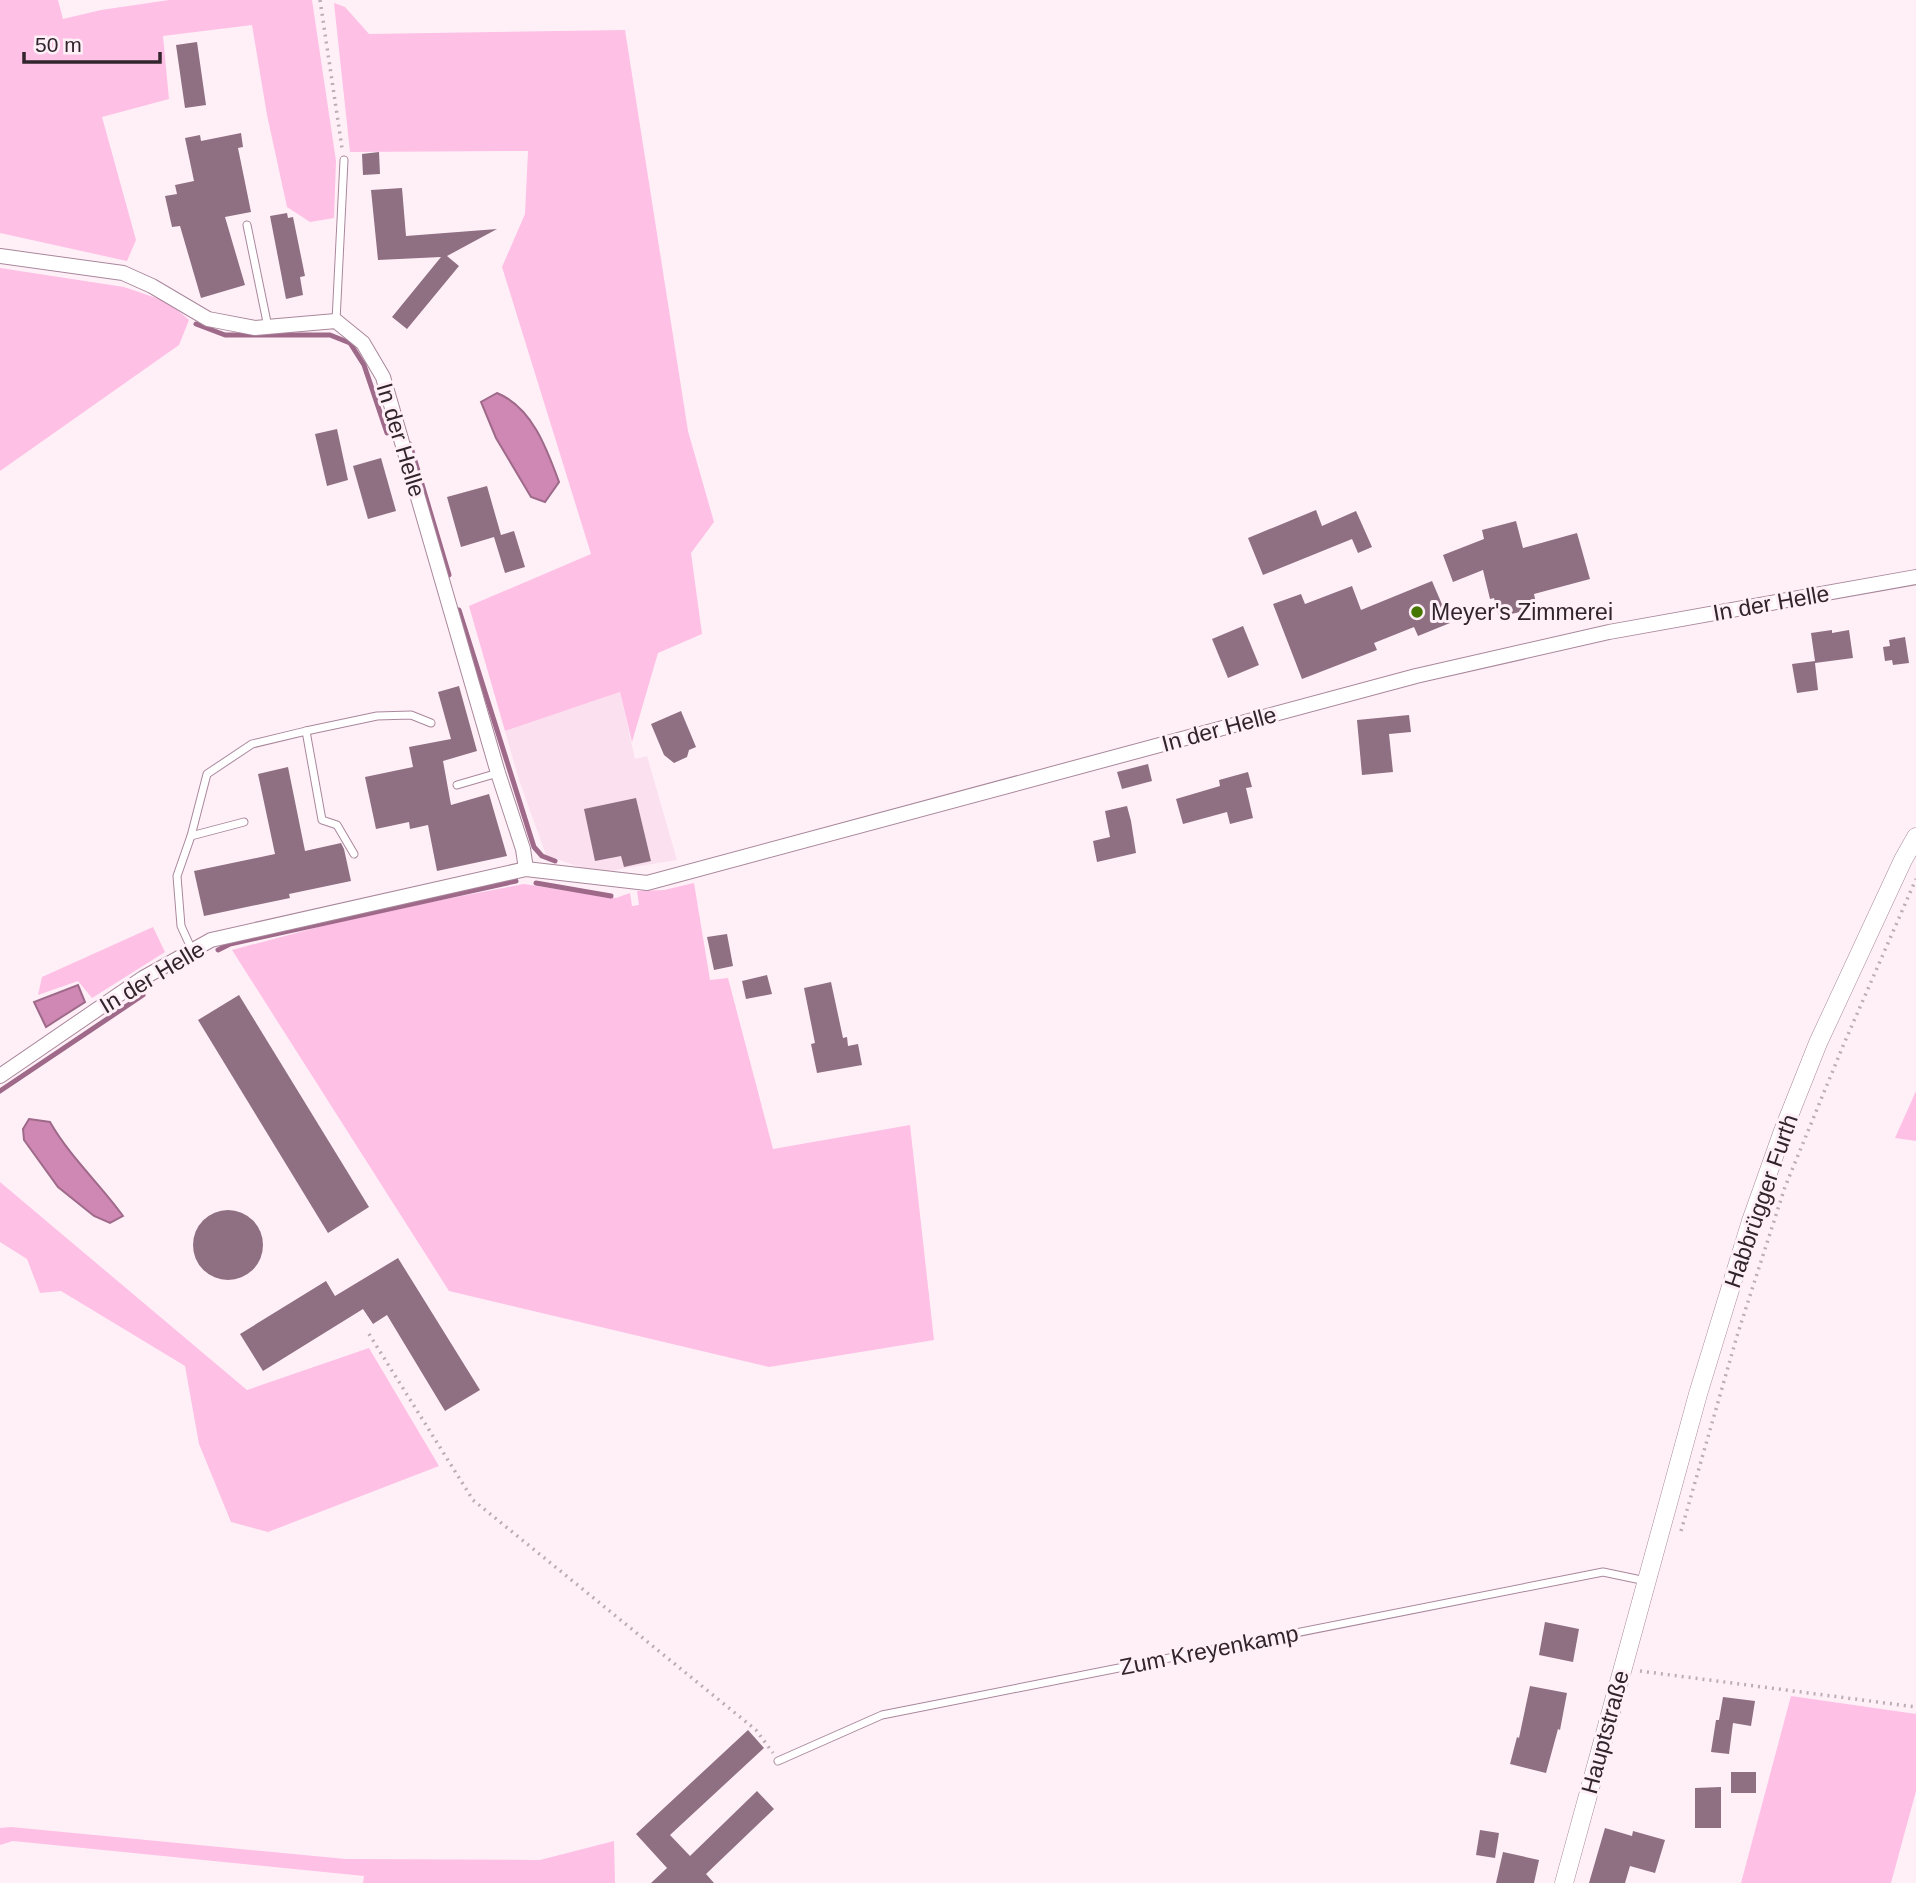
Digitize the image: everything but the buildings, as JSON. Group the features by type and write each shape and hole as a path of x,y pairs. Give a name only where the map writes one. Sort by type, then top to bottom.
{"street":[{"path":"0,256 123,273 208,318 255,328 336,321"},
{"name":"In der Helle","path":"336,321 363,343 383,377 498,773 523,849 526,869"},
{"name":"In der Helle","path":"0,1076 143,978 211,940 526,869 646,883 1416,676 1609,632 1916,577"},
{"name":"Habbrügger Furth","path":"1647,1581 1698,1394 1760,1195 1818,1043 1910,862 1916,836"},
{"name":"Hauptstraße","path":"1563,1883 1647,1581"}],"lane":[{"path":"336,321 344,160"},
{"path":"247,225 268,327"},
{"path":"192,951 181,926 177,876 191,836 207,774 252,744 306,731 377,716 411,715 431,723"},
{"path":"306,731 322,820 337,825 354,854"},
{"path":"457,785 498,773"},
{"path":"191,836 244,822"},
{"name":"Zum Kreyenkamp","path":"778,1761 882,1715 1604,1572 1647,1581"}],"path":[{"path":"320,0 344,160"},
{"path":"1681,1532 1737,1336 1785,1187 1916,879"},
{"path":"369,1334 473,1500 756,1730 778,1761"},
{"path":"1638,1671 1916,1707"}],"shaded area":[{"path":"0,0 58,0 63,19 101,10 169,0 312,0 336,161 334,218 310,222 287,207 267,115 252,25 163,36 169,99 102,117 136,240 127,261 0,233"},
{"path":"334,3 345,7 369,34 625,30 688,431 714,522 691,553 702,634 658,653 632,742 620,692 505,731 469,606 591,554 502,267 525,214 528,151 350,152"},
{"path":"0,268 124,287 168,302 189,320 179,345 0,471"},
{"path":"497,393 520,408 537,430 549,456 559,482 545,502 531,497 496,438 481,402"},
{"path":"620,692 635,759 647,756 677,860 596,873 546,855 505,731"},
{"path":"694,883 710,980 728,978 773,1149 910,1125 934,1340 769,1367 449,1291 232,950 367,914 524,884 616,898 630,893 632,906 639,905 637,891 664,890"},
{"path":"153,927 165,952 92,998 78,981 38,995 42,977"},
{"path":"78,985 85,1002 46,1027 34,1002"},
{"path":"1916,1091 1916,1141 1895,1138"},
{"path":"29,1119 50,1122 123,1216 110,1223 94,1216 58,1187 24,1140 23,1129"},
{"path":"0,1182 247,1390 369,1348 439,1466 268,1532 231,1522 199,1444 185,1366 61,1291 40,1293 27,1259 0,1242"},
{"path":"1791,1696 1916,1714 1916,1791 1891,1883 1741,1883"},
{"path":"0,1828 346,1859 540,1860 614,1841 615,1883 363,1883 364,1876 13,1841 0,1845"}],"waterway":[{"path":"196,324 225,335 330,335 350,343 364,365 387,433"},
{"path":"410,444 449,575"},
{"path":"459,610 534,847 542,856 555,861"},
{"path":"218,950 230,944 516,881"},
{"path":"536,883 611,896"},
{"path":"0,1091 143,995"}],"place":[{"name":"Meyer's Zimmerei","path":"1417,612"}]}
